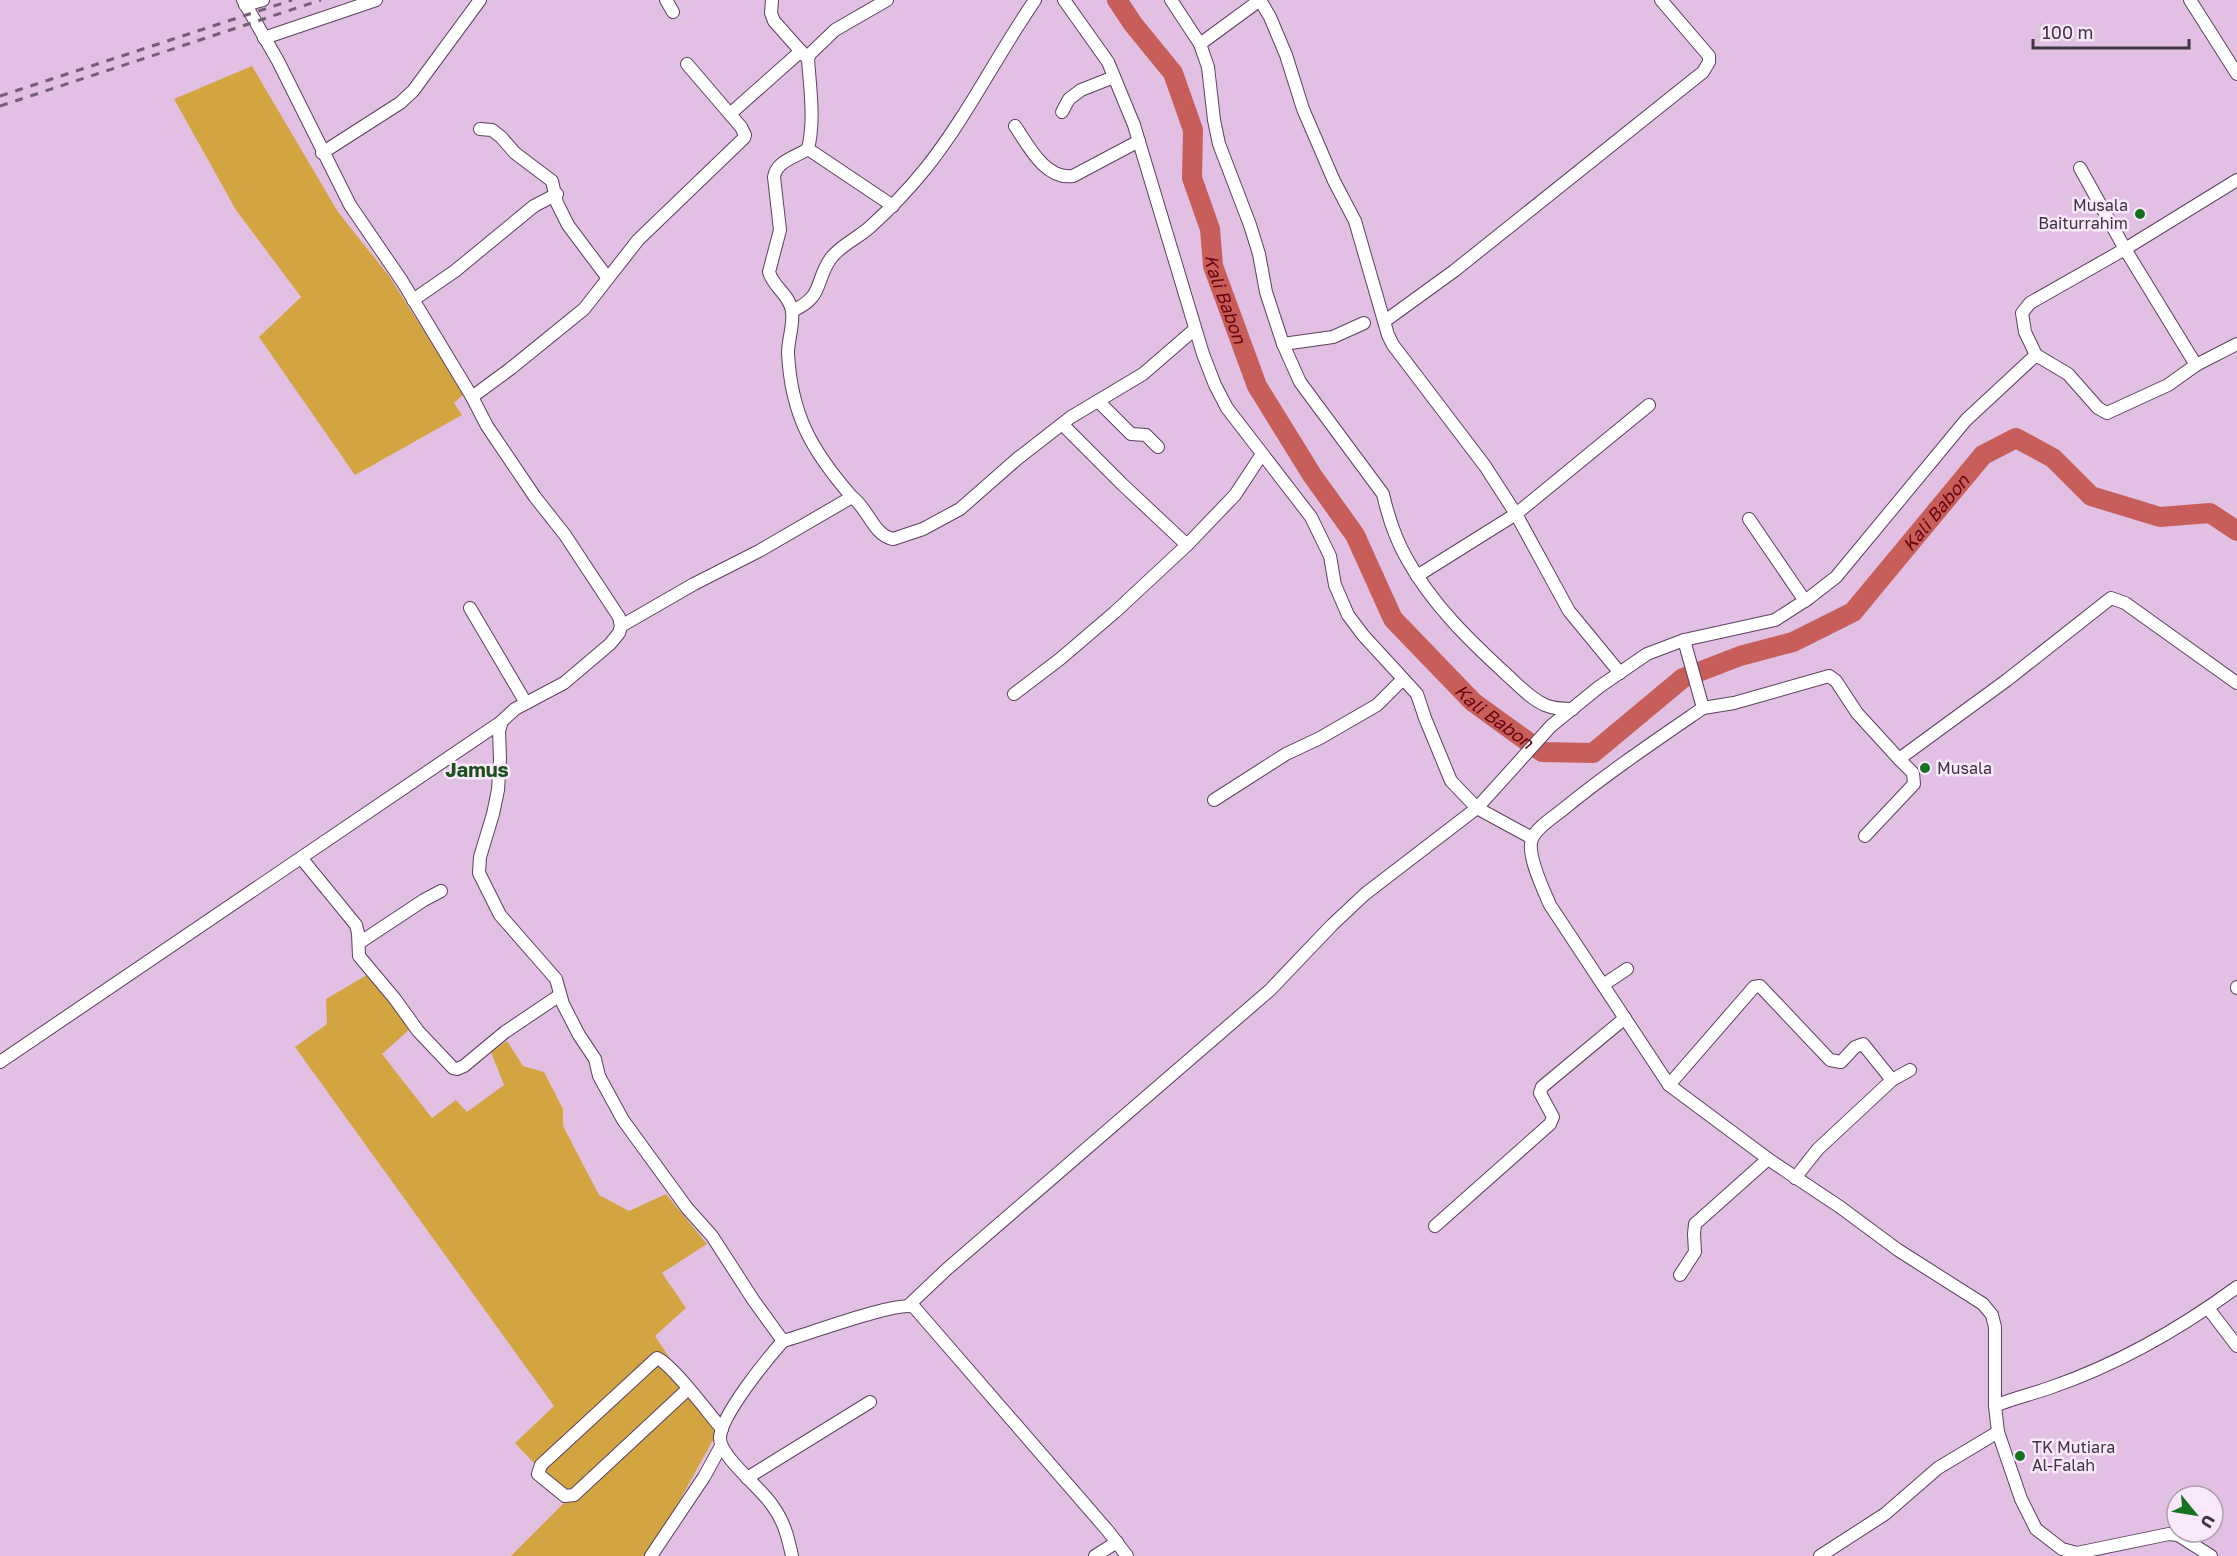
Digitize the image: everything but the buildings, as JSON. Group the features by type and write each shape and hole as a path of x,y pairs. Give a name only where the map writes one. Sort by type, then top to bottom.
{"street":[{"path":"0,1062 302,859 502,721 515,709 564,683 616,638 621,626 619,617 599,585 487,426 472,397 392,266 350,205 256,21 244,2 263,0"},
{"path":"264,38 376,0"},
{"path":"322,153 400,104 427,73 480,0"},
{"path":"666,0 673,12"},
{"path":"772,0 771,13 774,21 804,55 812,93 811,137 808,149 780,165 774,177 780,230 769,272 785,294 792,311 788,351 792,387 804,429 826,467 859,502 881,533 893,539 923,529 960,509 1017,459 1062,424 1143,374 1195,329"},
{"path":"730,114 835,30 887,0"},
{"path":"792,311 812,299 830,260 837,252 893,206 926,168 958,125 1018,24 1035,0"},
{"path":"1064,0 1108,62 1114,77 1139,141 1195,329 1215,385 1227,408 1311,517 1329,556 1335,585 1348,615 1363,635 1417,694 1451,781 1477,808 1532,838"},
{"path":"1171,0 1200,44 1208,68 1214,120 1220,144 1253,234 1266,292 1283,344 1300,382 1383,494 1401,546 1417,576 1445,614 1520,687 1544,705 1558,709 1573,709"},
{"path":"1200,44 1260,0 1286,55 1303,109 1334,181 1355,221 1388,335 1401,356 1485,466 1516,513 1569,611 1620,673"},
{"path":"1385,321 1454,271 1703,72 1709,62 1709,56 1661,0"},
{"path":"2190,0 2237,74"},
{"path":"472,397 584,309 638,240 744,138 744,131 687,64"},
{"path":"1062,112 1069,99 1081,90 1114,77"},
{"path":"1015,126 1033,153 1047,167 1065,177 1077,174 1139,141"},
{"path":"480,129 492,130 515,153 552,181 557,194 557,203 568,225 607,277"},
{"path":"808,149 893,206"},
{"path":"2080,168 2125,249 2196,365"},
{"path":"2237,180 2025,308 2022,313 2025,332 2036,355 2068,374 2098,408 2107,413 2168,384 2196,365 2237,344"},
{"path":"413,300 455,271 534,206 557,194"},
{"path":"1283,344 1333,337 1364,323"},
{"path":"792,1556 784,1522 771,1503 721,1446 720,1438 734,1406 759,1369 783,1341 909,1305 947,1269 1270,990 1365,894 1477,808 1551,726 1620,673 1647,654 1775,620 1836,577 1966,420 2036,355"},
{"path":"1098,401 1131,434 1146,435 1158,447"},
{"path":"1417,576 1516,513 1649,405"},
{"path":"1062,424 1187,545"},
{"path":"1014,694 1060,659 1115,612 1187,545 1235,495 1262,454"},
{"path":"621,626 694,584 769,546 852,497"},
{"path":"1749,519 1805,601"},
{"path":"1899,759 2007,680 2111,598 2125,603 2143,615 2237,683"},
{"path":"470,608 526,703"},
{"path":"1685,645 1702,705"},
{"path":"1865,836 1914,784 1913,773 1857,713 1836,681 1829,676 1734,703 1702,705 1593,784 1542,826 1532,838 1531,848 1539,881 1550,905 1669,1085 1768,1159 1840,1207 1898,1250 1977,1298 1992,1315 1995,1327 1995,1406 1998,1432 2021,1499 2036,1529 2062,1550 2077,1553 2169,1534 2178,1535 2211,1556"},
{"path":"1214,800 1286,754 1320,738 1377,705 1403,679"},
{"path":"502,721 499,730 498,790 480,857 479,873 500,915 556,979 560,995 579,1035 595,1059 599,1076 623,1120 687,1208 712,1236 783,1341"},
{"path":"302,859 349,915 358,933 359,956 418,1031 453,1068 464,1066 505,1032 560,995"},
{"path":"359,943 417,904 441,891"},
{"path":"1603,985 1627,969"},
{"path":"1669,1085 1754,987 1760,986 1830,1060 1841,1062 1855,1047 1863,1044 1892,1080"},
{"path":"1435,1226 1550,1124 1553,1117 1540,1093 1542,1087 1625,1018"},
{"path":"1795,1178 1818,1149 1892,1080 1910,1070"},
{"path":"1680,1275 1695,1252 1694,1229 1697,1222 1768,1159"},
{"path":"1995,1406 2010,1399 2051,1387 2130,1353 2208,1308 2237,1287"},
{"path":"909,1305 914,1307 1127,1556"},
{"path":"2208,1308 2237,1346"},
{"path":"688,1389 574,1495 565,1496 538,1474 541,1465 653,1359 657,1358 664,1362 688,1389 722,1429"},
{"path":"747,1478 870,1402"},
{"path":"1820,1556 1885,1514 1938,1468 1998,1432"},
{"path":"651,1556 704,1477 721,1446"},
{"path":"1095,1556 1116,1542"}],"shaded area":[{"path":"252,66 338,212 389,276 464,394 454,403 462,415 355,475 259,337 301,297 236,210 174,99"},
{"path":"372,972 411,1028 382,1054 432,1118 456,1100 467,1112 504,1085 491,1052 507,1041 523,1066 544,1072 563,1109 563,1126 599,1195 629,1211 666,1194 707,1244 662,1273 686,1308 655,1336 718,1431 649,1556 511,1556 568,1499 515,1443 554,1406 295,1047 327,1024 326,999"}],"waterway":[{"name":"Kali Babon","path":"1117,0 1133,24 1173,73 1193,130 1192,178 1210,229 1213,266 1257,386 1312,475 1355,535 1393,619 1473,702 1542,752 1593,753 1683,678 1740,656 1793,642 1853,612 1983,455 2016,438 2053,458 2091,496 2160,517 2210,513 2237,531"}],"railway":[{"path":"0,96 292,0"},
{"path":"0,106 321,0"}],"place":[{"name":"Musala Baiturrahim","path":"2140,214"},
{"name":"Musala","path":"1925,768"},
{"name":"TK Mutiara Al-Falah","path":"2020,1456"}],"district":[{"name":"Jamus","path":"477,769"}]}
